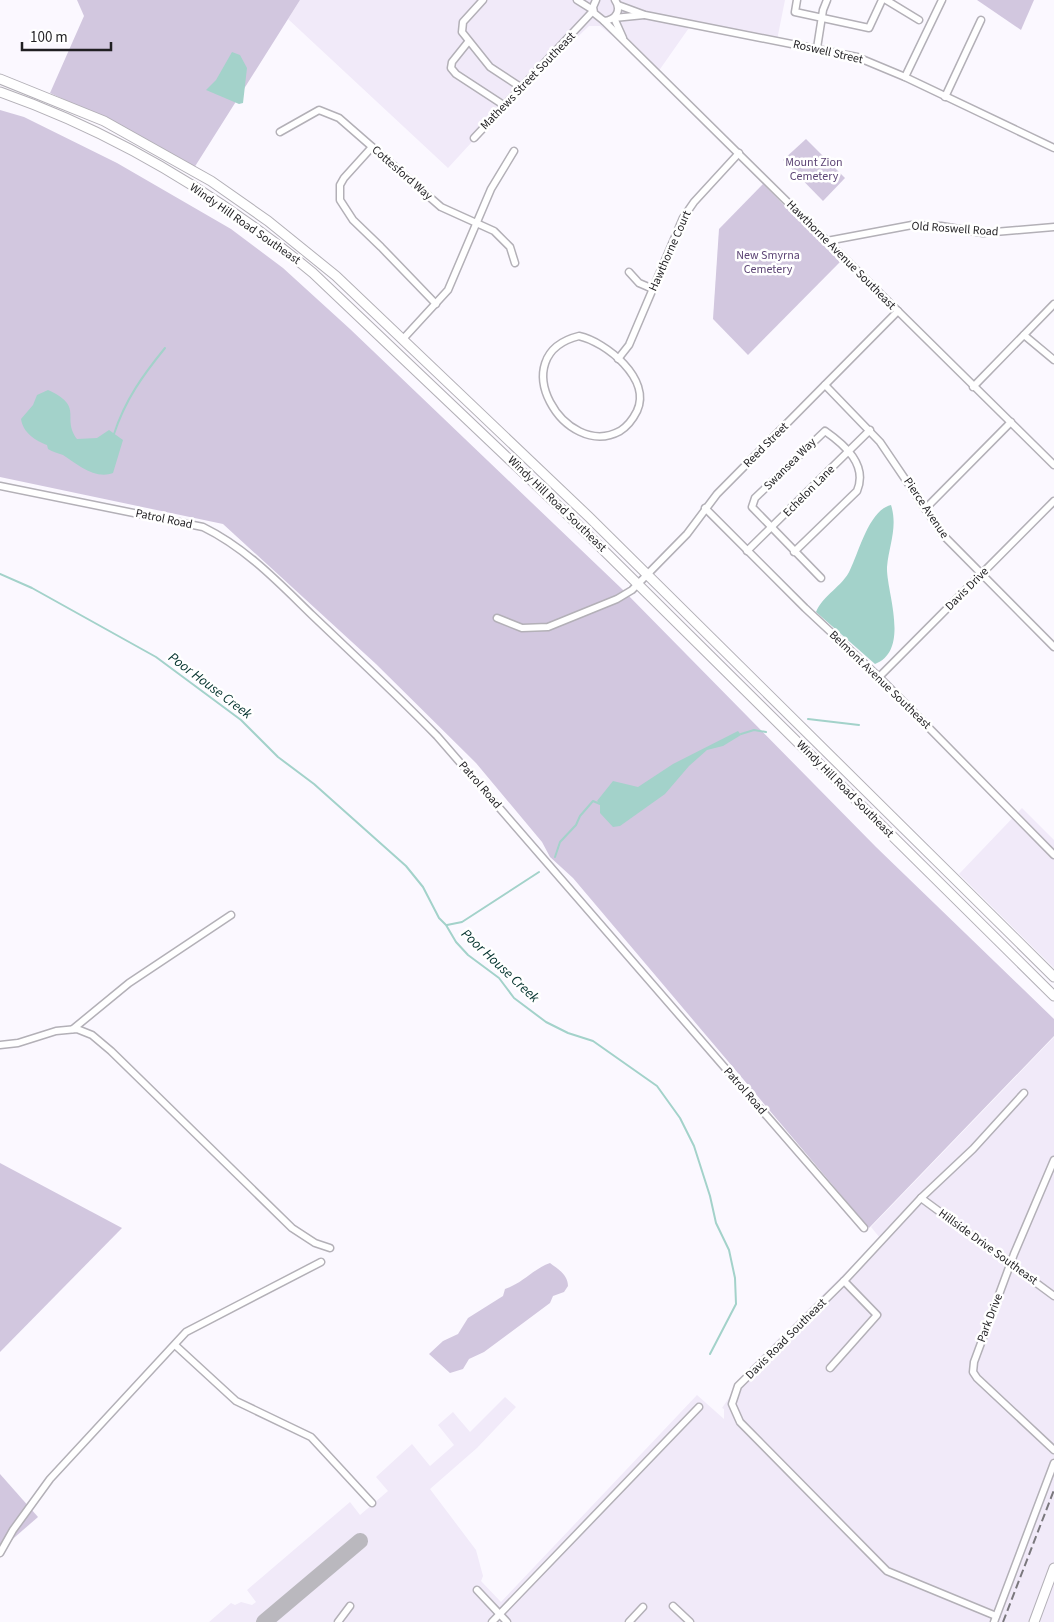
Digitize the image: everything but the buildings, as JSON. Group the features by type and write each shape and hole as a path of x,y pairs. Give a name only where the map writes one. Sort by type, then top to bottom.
{"main road":[{"name":"Windy Hill Road Southeast","path":"0,79 104,121 210,181 268,221 314,257 403,339 648,574 1054,977"},
{"name":"Windy Hill Road Southeast","path":"0,92 54,114 129,149 209,196 273,241 355,311 639,584 1054,996"},
{"path":"1034,1622 1054,1568"}],"street":[{"path":"483,0 464,22 462,32 468,42 490,67 522,88"},
{"path":"577,0 593,10 596,0"},
{"path":"797,0 795,12 869,28 882,0"},
{"path":"818,48 822,17 827,0"},
{"path":"886,0 919,20"},
{"path":"905,77 942,0"},
{"path":"614,18 618,13 618,2"},
{"name":"Roswell Street","path":"618,2 645,15 857,57 905,77 1054,148"},
{"name":"Hawthorne Avenue Southeast","path":"593,10 1054,465"},
{"name":"Mathews Street Southeast","path":"474,138 593,10"},
{"name":"Roswell Street","path":"614,18 645,15"},
{"name":"Hawthorne Avenue Southeast","path":"614,18 628,45"},
{"name":"Mathews Street Southeast","path":"582,24 614,18"},
{"path":"945,97 981,20"},
{"path":"468,42 452,62 451,68 456,74 505,106"},
{"name":"Cottesford Way","path":"280,132 319,110 339,118 441,207 487,226 510,247 515,263"},
{"path":"372,147 344,178 340,185 340,200 353,220 381,246 436,304"},
{"path":"403,339 436,304 454,278 491,189 514,151"},
{"name":"Hawthorne Court","path":"618,359 629,345 685,213 739,154"},
{"name":"Old Roswell Road","path":"827,241 912,225 941,226 983,233 1054,227"},
{"path":"630,272 639,283 653,289"},
{"path":"974,387 1054,304"},
{"name":"Reed Street","path":"497,618 522,628 548,627 617,599 639,584 687,534 705,508 898,311"},
{"path":"1024,335 1054,360"},
{"path":"578,336 601,344 618,359 633,374 640,389 639,407 635,416 629,424 615,433 591,436 581,433 566,422 550,400 544,387 543,365 557,345 578,336"},
{"name":"Pierce Avenue","path":"825,385 870,430 897,464 943,535 1054,646"},
{"path":"925,509 1011,422"},
{"name":"Echelon Lane","path":"747,551 870,430"},
{"name":"Swansea Way","path":"794,552 856,491 861,476 858,463 825,431 755,498 752,507 794,552 821,578"},
{"name":"Patrol Road","path":"0,486 203,527 233,543 262,567 437,736 864,1228"},
{"name":"Davis Drive","path":"879,677 1054,501"},
{"name":"Belmont Avenue Southeast","path":"705,508 747,551 879,677 1054,854"},
{"path":"0,1045 18,1043 73,1029 129,983 231,916"},
{"path":"73,1029 87,1032 102,1043 292,1228 315,1243 330,1248"},
{"name":"Davis Road Southeast","path":"995,1619 888,1571 740,1422 732,1404 738,1386 844,1280 921,1198 973,1149 1024,1092"},
{"name":"Park Drive","path":"1054,1160 1011,1263 974,1362 973,1372 977,1378 1054,1450"},
{"name":"Hillside Drive Southeast","path":"921,1198 1054,1296"},
{"path":"0,1553 13,1530 50,1479 193,1327 321,1262"},
{"path":"830,1368 877,1315 844,1280"},
{"path":"175,1345 236,1401 310,1437 372,1503"},
{"path":"492,1622 580,1533 699,1407"},
{"path":"995,1619 1054,1463"},
{"path":"477,1590 507,1622"},
{"path":"338,1622 350,1606"},
{"path":"673,1606 690,1622"},
{"path":"629,1622 643,1607"}],"shaded area":[{"path":"300,0 785,0 777,40 691,25 658,72 600,26 589,26 505,106 448,168 288,19"},
{"path":"232,52 240,55 247,68 243,103 239,104 206,90 216,80"},
{"path":"48,390 59,396 69,407 71,424 77,439 97,438 109,430 123,440 113,473 106,475 86,470 63,455 48,449 47,445 34,439 27,432 21,419 33,405 37,395"},
{"path":"891,505 894,521 887,567 894,633 892,646 886,657 875,664 816,612 823,601 847,576 871,523 883,508"},
{"path":"738,731 741,735 723,746 707,750 689,766 665,794 620,826 613,827 600,813 600,804 597,801 613,781 638,787 673,764"},
{"path":"1022,808 1054,840 1054,968 959,874"},
{"path":"1054,1037 1054,1622 209,1622 231,1603 235,1605 241,1602 252,1605 256,1602 247,1590 350,1502 360,1515 388,1491 376,1477 412,1444 430,1466 454,1445 438,1425 453,1412 470,1432 505,1397 516,1407 477,1448 430,1489 476,1550 483,1576 481,1581 501,1602 697,1395 724,1419 724,1409 722,1408 750,1367 880,1238 871,1227"}],"green space":[{"path":"77,0 300,0 194,168 115,123 50,93 84,16"},
{"path":"977,0 1034,0 1021,30"},
{"path":"0,110 24,117 117,163 231,229 283,268 350,329 622,589 876,847 1054,1019 1054,1036 869,1228 573,878 550,857 542,842 476,763 376,664 223,524 0,477"},
{"name":"Mount Zion Cemetery","path":"806,139 845,178 823,201 783,160"},
{"name":"New Smyrna Cemetery","path":"763,184 840,262 748,355 713,319 719,229"},
{"path":"0,1163 122,1228 0,1352"},
{"path":"550,1263 562,1273 568,1282 564,1292 553,1296 550,1303 484,1352 469,1359 463,1369 450,1373 429,1354 443,1341 458,1334 468,1318 503,1296 505,1289"},
{"path":"0,1474 38,1517 0,1550"}],"waterway":[{"path":"114,434 135,388 165,348"},
{"name":"Poor House Creek","path":"0,574 32,588 156,657 241,720 278,757 314,784 406,866 423,887 439,918 446,925 456,942 468,955 499,978 514,998 546,1022 568,1033 593,1041 657,1086 680,1118 694,1146 710,1196 716,1223 729,1250 735,1278 736,1304 710,1354"},
{"path":"808,719 859,725"},
{"path":"741,734 754,730 766,732"},
{"path":"555,857 560,842 576,825 580,816 593,801 600,804"},
{"path":"447,925 462,922 539,872"}],"taxiway":[{"path":"264,1622 360,1541"}],"railway":[{"path":"1003,1622 1054,1490"}]}
